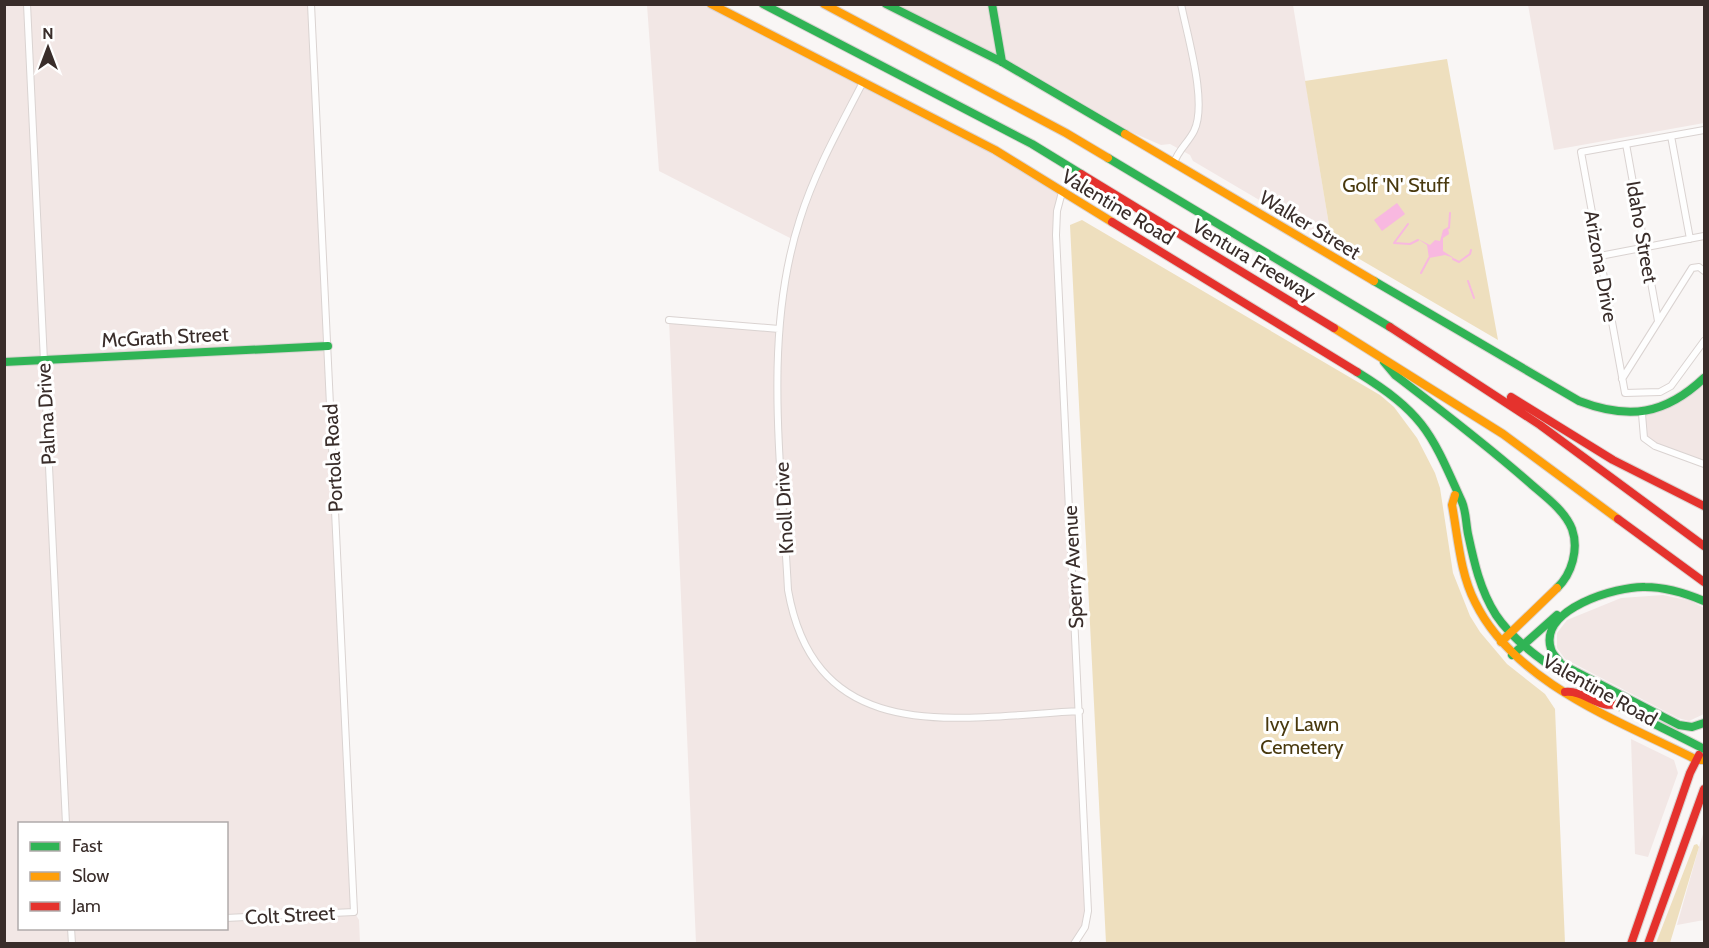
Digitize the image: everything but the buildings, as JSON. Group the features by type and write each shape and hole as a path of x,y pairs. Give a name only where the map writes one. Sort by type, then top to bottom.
{"main road":[{"name":"Valentine Road","path":"711,4 994,150 1404,403 1432,434 1449,471 1455,495 1452,505 1466,580 1482,617 1501,642 1512,655 1540,678 1701,760"},
{"name":"Ventura Freeway","path":"763,4 1032,144 1376,353 1503,434 1704,582"},
{"name":"Ventura Freeway","path":"824,4 1066,133 1409,339 1540,425 1704,546"},
{"name":"Walker Street","path":"886,4 1002,62 1579,402 1600,410 1642,414"},
{"path":"992,4 1002,62"},
{"path":"1409,339 1554,422 1613,460 1704,506"},
{"name":"McGrath Street","path":"4,362 328,346"},
{"path":"1376,353 1395,375 1493,450 1562,512 1569,523 1575,549 1569,575 1561,586 1501,642"},
{"path":"1642,414 1680,399 1704,378"},
{"name":"Valentine Road","path":"1455,495 1462,502 1477,578 1496,615 1522,645 1551,668 1704,748"},
{"path":"1512,655 1552,618 1590,598 1625,588 1666,588 1704,601"},
{"path":"1569,610 1556,621 1550,636 1551,650 1561,664 1679,725 1692,727 1704,724"},
{"path":"1565,692 1577,690 1608,706 1617,704"},
{"path":"1658,725 1688,729 1704,724"},
{"path":"1631,944 1704,748"},
{"path":"1648,944 1704,789"}],"street":[{"name":"Palma Drive","path":"27,4 66,822"},
{"name":"Portola Road","path":"310,4 354,912"},
{"path":"1174,163 1178,152 1194,131 1198,105 1181,4"},
{"name":"Knoll Drive","path":"862,82 807,199 787,266 779,329 778,373 788,590 798,630 816,661 851,695 895,714 936,718 1080,711"},
{"path":"1626,144 1704,130"},
{"path":"1671,136 1690,239"},
{"name":"Arizona Drive","path":"1622,380 1581,152 1626,144"},
{"name":"Idaho Street","path":"1626,144 1658,321"},
{"name":"Sperry Avenue","path":"1062,192 1056,228 1089,911 1085,927 1076,942"},
{"path":"1600,256 1704,236"},
{"path":"1704,271 1699,267 1692,268 1622,380 1625,393 1663,391 1677,380 1704,341"},
{"path":"669,320 779,329"},
{"path":"1642,414 1644,438 1655,447 1704,464"},
{"name":"Colt Street","path":"228,918 354,912"}],"shaded area":[{"path":"5,5 311,5 354,912 359,920 360,943 5,944"},
{"path":"647,5 711,5 967,135 1062,192 1057,211 1087,919 1074,943 696,943 669,320 779,328 794,240 659,171"},
{"path":"892,5 1293,5 1332,243 1193,161 1190,155 1170,144 1161,145 1090,114"},
{"path":"1528,5 1704,5 1704,123 1554,150"},
{"path":"1397,203 1405,214 1382,231 1374,220"},
{"path":"1448,227 1449,234 1443,238 1443,251 1454,258 1445,255 1429,258 1427,245 1418,239 1430,245 1435,240 1440,241 1443,230"},
{"path":"1704,378 1704,463 1644,438 1642,414 1654,410"},
{"path":"1663,595 1691,601 1704,608 1704,714 1689,721 1678,718 1565,659 1557,648 1557,633 1567,620 1621,598"},
{"path":"1631,739 1674,760 1678,773 1648,857 1635,854"},
{"path":"1704,831 1704,920 1677,925 1701,840"}],"green space":[{"name":"Golf 'N' Stuff","path":"1447,59 1498,340 1332,243 1305,81"},
{"name":"Ivy Lawn Cemetery","path":"1082,220 1380,395 1394,407 1417,438 1440,488 1453,573 1470,616 1480,632 1507,664 1545,694 1555,709 1565,943 1106,943 1070,225"},
{"path":"1697,844 1699,847 1670,943 1656,943 1694,845"}],"waterway":[{"path":"1449,228 1450,213"},
{"path":"1408,224 1394,243 1410,244 1418,240"},
{"path":"1453,259 1459,262 1470,254 1471,250"},
{"path":"1421,273 1429,258"},
{"path":"1468,281 1474,298"}],"traffic: fast":[{"path":"763,4 1032,144 1081,174"},
{"path":"886,4 1002,62 1125,134"},
{"path":"992,4 1002,62"},
{"path":"1108,158 1390,327"},
{"path":"1374,281 1579,401 1597,407 1630,412 1660,407 1675,400 1704,378"},
{"path":"4,362 328,346"},
{"path":"1384,362 1395,375 1499,456 1549,499 1565,516 1572,529 1575,545 1573,561 1567,576 1557,588"},
{"path":"1357,372 1398,400 1412,413 1433,442 1463,506 1478,576 1486,596 1496,615 1513,636 1562,674 1704,749"},
{"path":"1704,601 1660,588 1645,587 1617,591 1583,603 1568,612 1556,622 1550,635 1552,651 1561,664 1679,725 1692,727 1704,723"},
{"path":"1512,655 1557,615"}],"traffic: slow":[{"path":"711,4 995,150 1112,222"},
{"path":"824,4 1066,133 1108,158"},
{"path":"1125,134 1374,281"},
{"path":"1334,328 1503,434 1618,519"},
{"path":"1455,495 1452,505 1463,567 1470,591 1493,631 1516,656 1543,678 1572,697 1697,760 1704,760"},
{"path":"1501,642 1557,588"}],"traffic: jam":[{"path":"1081,174 1334,328"},
{"path":"1112,222 1357,372"},
{"path":"1390,327 1540,425 1704,546"},
{"path":"1511,397 1613,460 1704,506"},
{"path":"1618,519 1704,582"},
{"path":"1565,692 1579,694 1604,704 1617,704"},
{"path":"1631,944 1690,773 1699,755"},
{"path":"1648,944 1704,789"}]}
